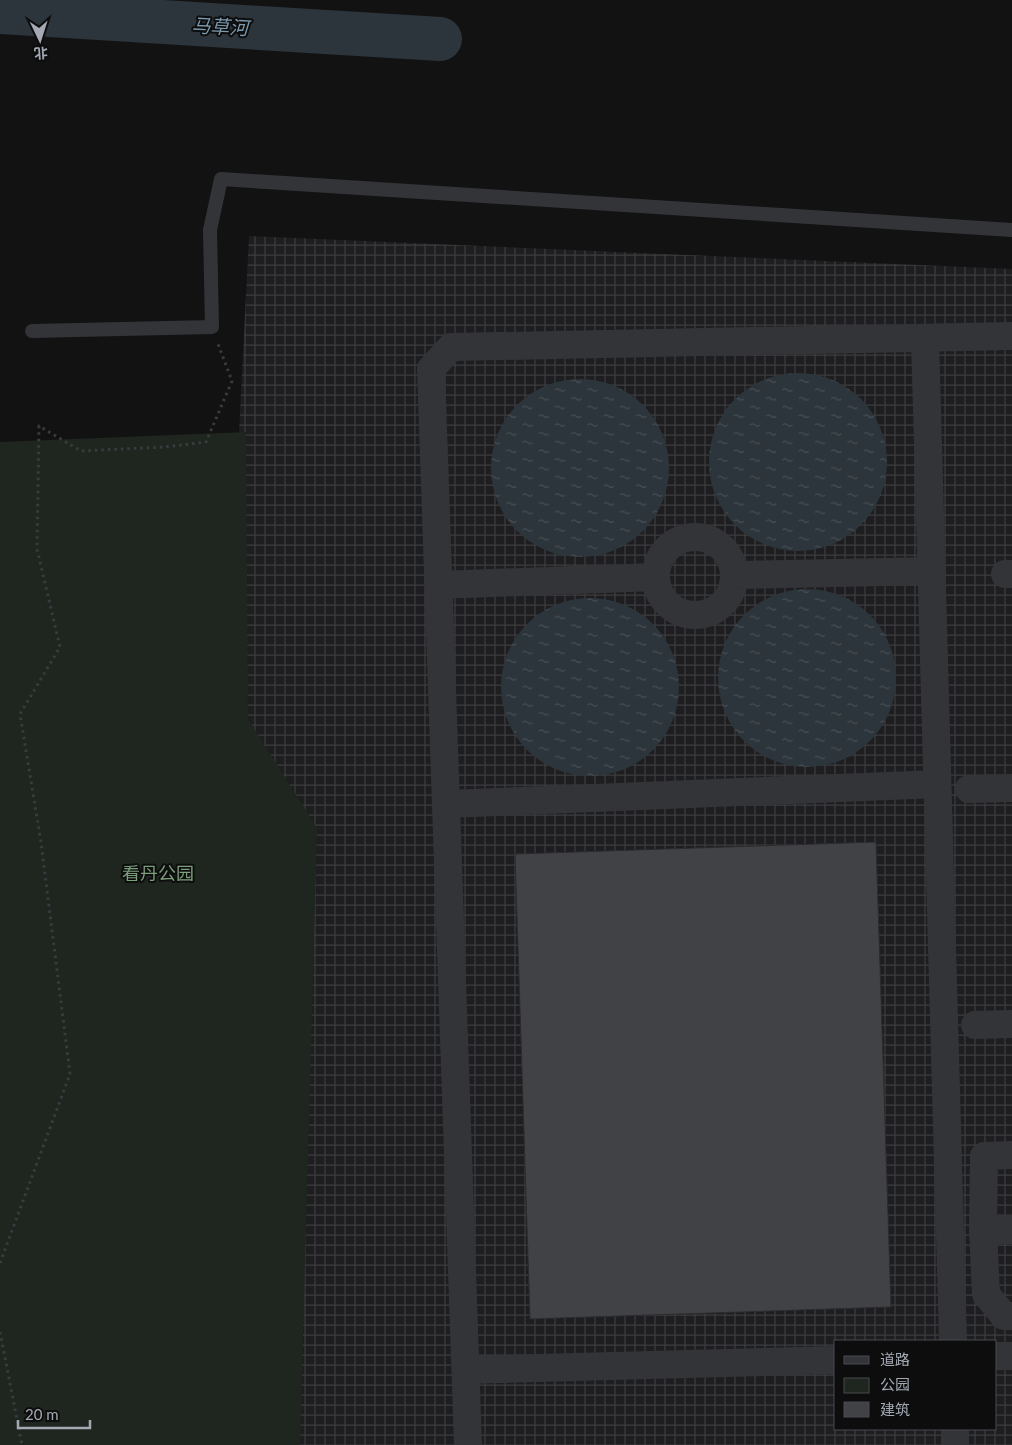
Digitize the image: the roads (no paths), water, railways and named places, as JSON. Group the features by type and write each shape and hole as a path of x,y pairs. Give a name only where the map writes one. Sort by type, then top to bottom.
{"street":[{"path":"468,1445 431,370 451,347 1012,336"},
{"path":"925,338 952,1340"},
{"path":"692,537 706,539 718,544 727,554 733,566 734,575 732,590 726,601 716,609 705,614 692,616 680,613 670,607 661,597 656,584 656,576 655,571 660,558 668,547 679,540 692,537"},
{"path":"734,575 932,571"},
{"path":"438,585 656,576"},
{"path":"446,804 937,784"},
{"path":"969,789 1012,788"},
{"path":"976,1025 1012,1024"},
{"path":"1012,1155 984,1156 983,1230 986,1294 1004,1316 1012,1316"},
{"path":"983,1230 1012,1230"},
{"path":"997,1356 1012,1356"},
{"path":"466,1370 834,1360"},
{"path":"955,1430 955,1445"}],"lane":[{"path":"32,331 212,327 210,230 221,179 1012,230"}],"water":[{"path":"798,373 832,380 847,388 861,399 872,413 880,428 887,462 880,496 872,511 861,525 847,536 832,544 798,551 764,544 749,536 735,525 724,511 716,496 709,462 716,428 724,413 735,399 749,388 764,380"},
{"path":"580,379 614,386 629,394 643,405 654,419 662,434 669,468 662,502 654,517 643,531 629,542 614,550 580,557 546,550 531,542 517,531 506,517 498,502 491,468 498,434 506,419 517,405 531,394 546,386"},
{"path":"807,589 841,596 856,604 870,615 881,629 889,644 896,678 889,712 881,727 870,741 856,752 841,760 807,767 773,760 758,752 744,741 733,727 725,712 718,678 725,644 733,629 744,615 758,604 773,596"},
{"path":"590,598 624,605 639,613 653,624 664,638 672,653 679,687 672,721 664,736 653,750 639,761 624,769 590,776 556,769 541,761 527,750 516,736 508,721 501,687 508,653 516,638 527,624 541,613 556,605"}],"waterway":[{"name":"马草河","path":"0,12 440,39"}],"park label":[{"name":"看丹公园","path":"158,873"}]}
